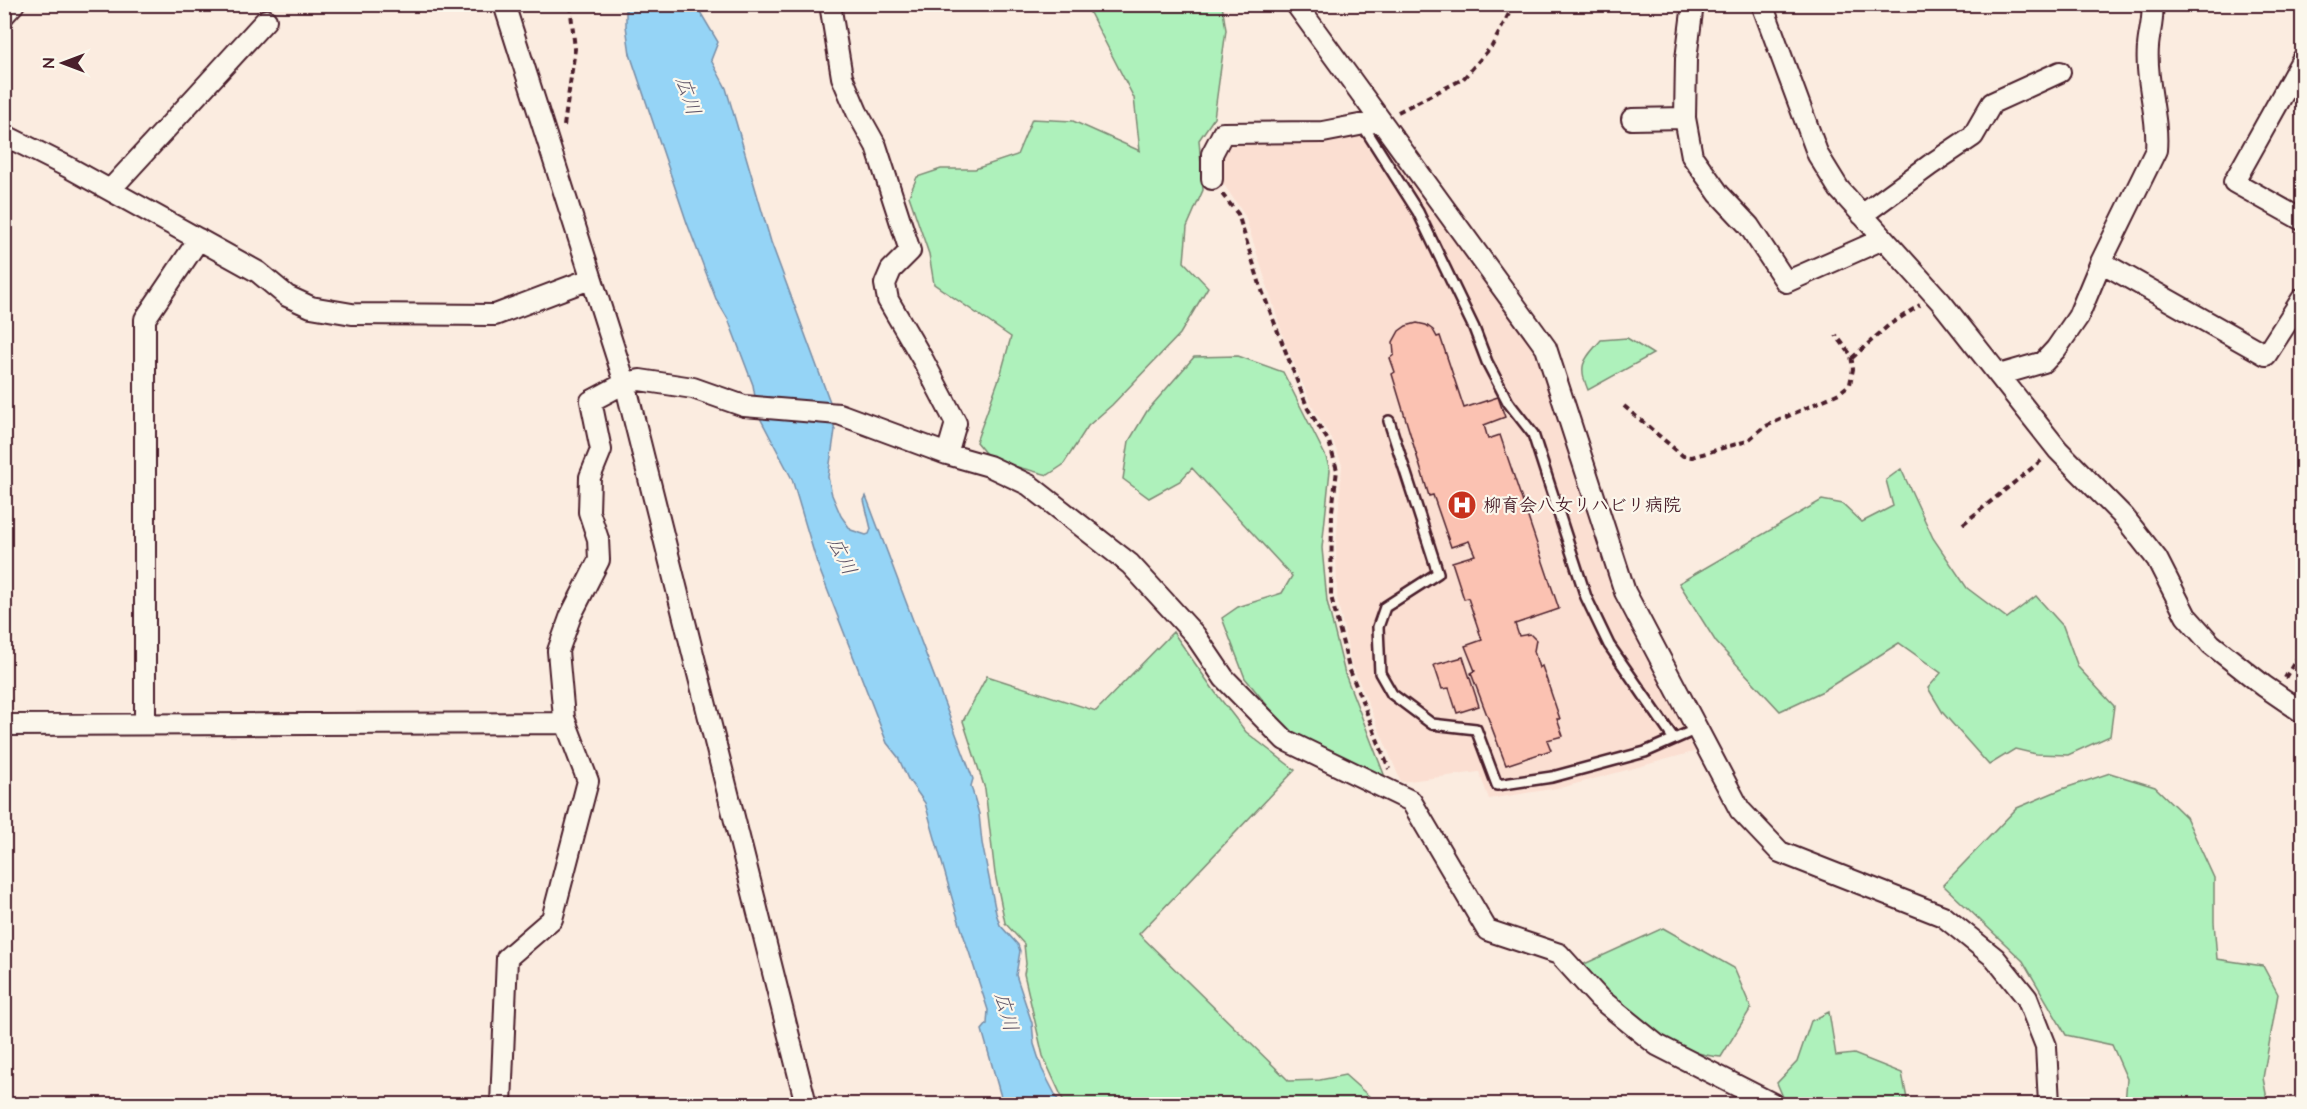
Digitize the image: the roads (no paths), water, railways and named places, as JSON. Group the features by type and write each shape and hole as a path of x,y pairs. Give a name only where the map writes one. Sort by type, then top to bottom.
{"street":[{"path":"4,15 14,4"},
{"path":"504,4 625,383 806,1104"},
{"path":"830,4 842,77 857,112 876,146 910,251 891,270 885,284 888,300 956,423 947,454"},
{"path":"1296,4 1371,122 1546,348 1625,592 1740,810 1780,852 1943,916 1995,958 2027,998 2046,1046 2049,1104"},
{"path":"1693,4 1686,59 1685,117 1692,156 1719,194 1749,226 1786,282 1883,239"},
{"path":"1762,4 1818,155 1839,189 1935,296 2056,447 2131,525 2157,559 2186,616 2211,644 2302,712"},
{"path":"1999,375 2044,362 2078,317 2101,262 2156,150 2157,135 2150,93 2148,47 2154,21 2152,4"},
{"path":"110,190 266,20"},
{"path":"2302,60 2234,182 2302,220"},
{"path":"1862,215 1973,136 1992,103 2060,72"},
{"path":"1632,119 1685,117"},
{"path":"1212,180 1212,154 1223,134 1323,132 1371,122"},
{"path":"4,135 110,190 258,272 287,296 311,307 352,314 495,315 590,279"},
{"path":"145,724 145,319 199,239"},
{"path":"2101,262 2266,355 2294,329 2302,299"},
{"path":"501,1104 507,958 552,919 588,781 566,723 558,651 570,615 599,561 598,539 590,512 590,477 601,450 591,401 625,383 640,380 693,388 744,406 839,414 947,454 989,466 1029,485 1130,564 1195,635 1224,678 1285,740 1411,801 1487,930 1559,954 1599,998 1657,1045 1773,1104"},
{"path":"4,725 566,723"}],"lane":[{"path":"1371,122 1418,212 1487,362 1508,402 1533,434 1586,597 1609,645 1674,739"},
{"path":"1389,422 1438,573 1385,607 1378,627 1380,673 1392,694 1432,724 1476,729 1497,784 1552,777 1645,752 1697,729"}],"water":[{"name":"広川","path":"626,5 696,5 718,42 711,60 726,88 771,242 830,402 831,420 835,430 828,477 832,495 841,516 851,530 866,535 871,529 864,500 866,496 973,779 971,786 979,814 982,843 996,913 1000,925 1018,945 1020,951 1016,975 1032,1023 1034,1044 1042,1069 1060,1104 1003,1104 982,1030 987,1024 988,1010 956,912 925,803 908,779 898,757 887,743 817,563 792,479 758,414 753,385 728,319 716,299 687,223 630,54"}],"place":[{"name":"柳育会八女リハビリ病院","path":"1462,505"}]}
